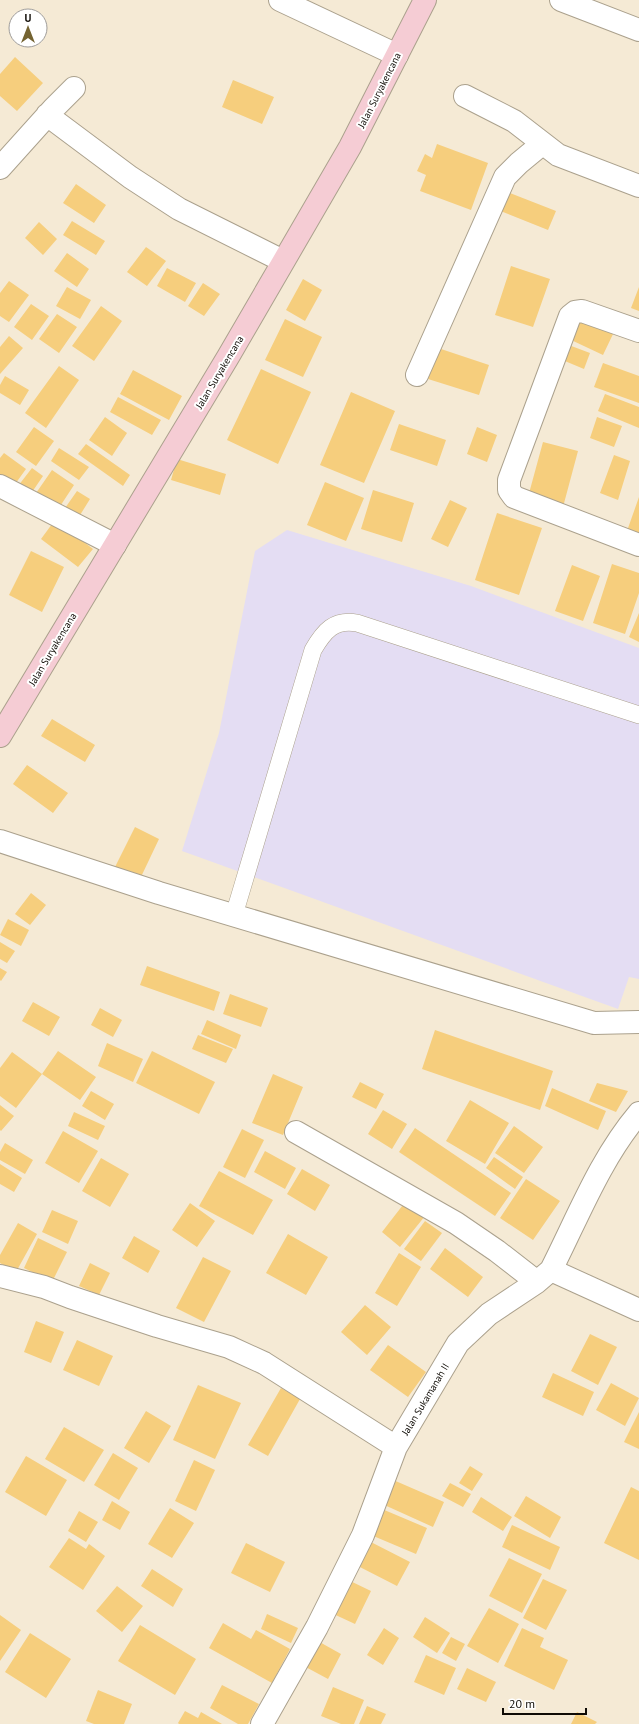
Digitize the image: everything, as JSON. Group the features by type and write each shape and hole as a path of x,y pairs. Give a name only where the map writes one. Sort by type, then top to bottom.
{"street":[{"path":"280,0 397,55"},
{"name":"Jalan Suryakencana","path":"0,736 224,364 350,147 425,0"},
{"path":"561,0 639,30"},
{"path":"0,168 74,88"},
{"path":"465,96 514,121 558,155 639,186"},
{"path":"48,116 130,177 179,209 283,261"},
{"path":"417,375 505,177 519,162 542,144"},
{"path":"639,331 582,311 575,312 570,316 509,480 509,490 514,497 639,545"},
{"path":"0,486 115,545"},
{"path":"0,841 234,915 594,1023 639,1022"},
{"name":"Jalan Sukamanah II","path":"262,1724 317,1627 363,1535 396,1447 458,1343 489,1314 544,1276 616,1143 639,1113"},
{"path":"296,1132 456,1223 497,1251 544,1276 639,1310"},
{"path":"0,1276 44,1287 157,1326 229,1347 264,1364 396,1447"}],"lane":[{"path":"234,915 313,650 321,637 332,626 346,621 357,624 639,716"}],"shaded area":[{"path":"287,530 471,586 639,648 639,979 629,977 618,1009 182,851 219,733 255,551"}],"building":[{"path":"15,57 43,83 17,111 0,96 0,74"},
{"path":"233,80 274,97 262,124 222,107"},
{"path":"437,144 488,163 471,210 420,191 426,175 417,171 425,154 432,158"},
{"path":"76,184 106,205 94,223 63,203"},
{"path":"505,191 556,211 548,230 498,210"},
{"path":"72,221 105,241 96,255 63,235"},
{"path":"39,222 57,239 43,255 25,238"},
{"path":"146,247 166,261 147,286 127,272"},
{"path":"67,253 89,269 77,287 54,271"},
{"path":"511,266 550,279 533,327 495,315"},
{"path":"167,268 196,283 185,302 157,286"},
{"path":"303,279 322,290 305,321 286,310"},
{"path":"9,281 29,295 9,322 0,316 0,293"},
{"path":"203,283 220,294 204,316 188,306"},
{"path":"67,287 91,300 80,319 56,306"},
{"path":"639,287 639,311 631,308"},
{"path":"31,304 49,316 32,340 14,327"},
{"path":"101,306 122,321 94,361 72,346"},
{"path":"57,314 77,327 59,353 39,339"},
{"path":"580,316 614,332 603,355 569,339"},
{"path":"285,319 322,337 303,377 265,360"},
{"path":"9,336 23,348 0,374 0,347"},
{"path":"566,344 590,353 584,369 560,359"},
{"path":"438,348 489,365 479,395 428,379"},
{"path":"603,363 639,376 639,403 594,387"},
{"path":"59,366 79,380 46,428 25,413"},
{"path":"261,369 311,392 278,464 227,440"},
{"path":"133,370 182,396 169,420 120,394"},
{"path":"5,376 29,390 20,405 0,393 0,385"},
{"path":"351,392 395,411 364,483 320,465"},
{"path":"605,394 639,407 639,428 598,411"},
{"path":"118,397 161,420 152,435 110,412"},
{"path":"105,417 127,433 112,456 89,440"},
{"path":"597,417 622,426 614,447 590,438"},
{"path":"399,424 446,440 437,466 390,450"},
{"path":"34,427 54,441 36,466 16,452"},
{"path":"477,427 497,435 487,462 467,454"},
{"path":"543,442 578,451 563,507 528,497"},
{"path":"86,444 130,475 123,486 78,454"},
{"path":"59,448 89,467 79,480 51,461"},
{"path":"4,453 26,469 13,487 0,478 0,458"},
{"path":"614,455 630,461 618,500 600,493"},
{"path":"177,459 226,474 220,495 171,480"},
{"path":"32,468 43,476 30,495 18,486"},
{"path":"52,470 74,485 57,511 34,496"},
{"path":"325,482 364,498 346,541 307,525"},
{"path":"373,490 414,503 402,542 361,529"},
{"path":"77,491 90,499 77,520 63,511"},
{"path":"639,497 639,535 627,531"},
{"path":"450,500 467,508 448,547 431,539"},
{"path":"497,513 542,528 519,595 475,580"},
{"path":"55,520 93,549 78,567 41,539"},
{"path":"31,551 64,567 42,612 9,595"},
{"path":"612,564 639,573 639,593 625,634 593,623"},
{"path":"572,565 600,576 583,621 555,611"},
{"path":"639,613 639,642 629,637"},
{"path":"52,719 95,745 85,762 41,736"},
{"path":"27,765 68,793 53,813 13,784"},
{"path":"135,827 159,839 140,879 115,867"},
{"path":"31,893 46,905 30,925 15,914"},
{"path":"8,919 29,930 21,946 0,935"},
{"path":"0,942 15,951 7,963 0,959"},
{"path":"147,966 220,992 214,1011 140,985"},
{"path":"0,968 7,972 1,981 0,980"},
{"path":"230,994 268,1008 261,1027 223,1014"},
{"path":"33,1002 60,1017 49,1036 22,1021"},
{"path":"100,1008 122,1020 113,1037 91,1025"},
{"path":"207,1020 241,1035 236,1049 201,1034"},
{"path":"435,1030 553,1071 540,1110 422,1069"},
{"path":"198,1035 233,1049 226,1063 192,1049"},
{"path":"107,1043 143,1059 133,1082 98,1066"},
{"path":"58,1051 96,1077 80,1100 42,1074"},
{"path":"152,1051 215,1082 199,1114 136,1083"},
{"path":"12,1052 42,1074 16,1108 0,1096 0,1068"},
{"path":"273,1074 303,1087 283,1135 252,1123"},
{"path":"360,1082 384,1094 376,1109 352,1097"},
{"path":"597,1083 628,1091 616,1112 589,1101"},
{"path":"552,1088 606,1111 598,1130 545,1106"},
{"path":"91,1091 114,1104 105,1120 82,1106"},
{"path":"470,1100 509,1123 485,1164 446,1141"},
{"path":"0,1105 14,1116 1,1131 0,1130"},
{"path":"383,1110 407,1124 392,1149 368,1134"},
{"path":"74,1112 105,1126 98,1140 68,1126"},
{"path":"514,1126 543,1147 524,1173 495,1153"},
{"path":"415,1128 511,1193 495,1216 399,1152"},
{"path":"242,1129 264,1140 245,1178 223,1167"},
{"path":"63,1131 98,1151 79,1183 45,1163"},
{"path":"5,1143 33,1160 25,1174 0,1160 0,1152"},
{"path":"265,1151 296,1168 285,1189 254,1172"},
{"path":"494,1157 523,1177 515,1189 486,1168"},
{"path":"101,1158 129,1174 110,1207 82,1191"},
{"path":"0,1164 22,1178 14,1192 0,1184"},
{"path":"302,1169 330,1185 315,1211 287,1194"},
{"path":"219,1171 273,1200 253,1235 199,1206"},
{"path":"526,1179 560,1201 533,1240 500,1218"},
{"path":"406,1201 425,1216 400,1247 382,1232"},
{"path":"190,1203 215,1221 197,1247 172,1230"},
{"path":"52,1210 78,1221 68,1244 42,1232"},
{"path":"425,1221 442,1233 421,1261 404,1249"},
{"path":"18,1223 37,1234 16,1272 0,1263 0,1255"},
{"path":"288,1234 328,1257 306,1295 266,1273"},
{"path":"134,1236 160,1251 148,1273 122,1258"},
{"path":"38,1238 67,1252 52,1282 24,1268"},
{"path":"445,1248 483,1277 468,1297 430,1269"},
{"path":"399,1253 421,1267 397,1306 375,1293"},
{"path":"203,1257 231,1271 204,1322 176,1308"},
{"path":"90,1263 110,1273 99,1295 79,1286"},
{"path":"365,1305 391,1327 367,1355 341,1332"},
{"path":"36,1321 64,1332 51,1363 24,1352"},
{"path":"590,1334 617,1347 598,1385 571,1371"},
{"path":"77,1340 113,1356 99,1386 63,1370"},
{"path":"388,1345 426,1372 408,1397 370,1370"},
{"path":"553,1373 594,1392 583,1416 542,1397"},
{"path":"611,1383 639,1398 625,1426 596,1410"},
{"path":"198,1385 241,1403 215,1459 173,1440"},
{"path":"281,1388 300,1399 268,1456 248,1445"},
{"path":"146,1411 171,1426 149,1463 124,1448"},
{"path":"639,1412 639,1449 624,1442"},
{"path":"64,1427 104,1450 84,1482 45,1459"},
{"path":"113,1453 138,1468 119,1500 94,1485"},
{"path":"26,1456 67,1480 46,1516 5,1492"},
{"path":"194,1460 215,1470 196,1511 175,1501"},
{"path":"470,1466 483,1474 472,1491 459,1483"},
{"path":"391,1479 444,1502 433,1527 380,1503"},
{"path":"450,1483 471,1494 463,1507 442,1496"},
{"path":"631,1487 639,1491 639,1560 604,1543"},
{"path":"526,1496 561,1517 550,1538 514,1516"},
{"path":"481,1497 512,1517 503,1531 472,1512"},
{"path":"112,1501 130,1512 120,1530 102,1520"},
{"path":"170,1508 194,1523 172,1558 148,1544"},
{"path":"382,1509 427,1528 416,1554 371,1535"},
{"path":"79,1511 98,1522 86,1542 68,1531"},
{"path":"512,1525 560,1547 550,1570 502,1547"},
{"path":"69,1538 86,1549 89,1544 105,1556 83,1590 49,1567"},
{"path":"365,1539 410,1562 397,1586 352,1563"},
{"path":"246,1543 285,1562 270,1592 231,1573"},
{"path":"509,1558 542,1574 522,1613 489,1596"},
{"path":"152,1569 183,1589 173,1607 141,1586"},
{"path":"344,1578 371,1591 355,1624 327,1611"},
{"path":"543,1579 567,1590 546,1630 523,1618"},
{"path":"117,1586 143,1606 122,1632 96,1611"},
{"path":"489,1608 519,1624 498,1663 467,1646"},
{"path":"267,1614 298,1628 291,1643 261,1629"},
{"path":"0,1615 21,1630 0,1661"},
{"path":"425,1617 450,1633 437,1653 413,1637"},
{"path":"223,1623 251,1639 256,1630 290,1649 272,1683 209,1648"},
{"path":"140,1625 196,1659 175,1695 118,1661"},
{"path":"384,1628 399,1638 383,1665 367,1655"},
{"path":"522,1628 544,1638 540,1647 568,1660 554,1690 504,1666"},
{"path":"30,1633 71,1659 46,1698 5,1672"},
{"path":"451,1637 465,1644 456,1661 442,1653"},
{"path":"316,1640 341,1654 328,1679 302,1665"},
{"path":"426,1655 456,1668 444,1695 414,1682"},
{"path":"467,1668 496,1682 486,1702 457,1689"},
{"path":"222,1685 259,1704 248,1724 238,1724 210,1708"},
{"path":"333,1687 364,1700 354,1724 341,1724 321,1716"},
{"path":"98,1690 132,1704 124,1724 94,1724 86,1721"},
{"path":"367,1706 386,1714 381,1724 359,1724"},
{"path":"185,1711 198,1718 201,1712 222,1724 179,1724 178,1723"},
{"path":"577,1712 597,1722 595,1724 571,1724"}]}
